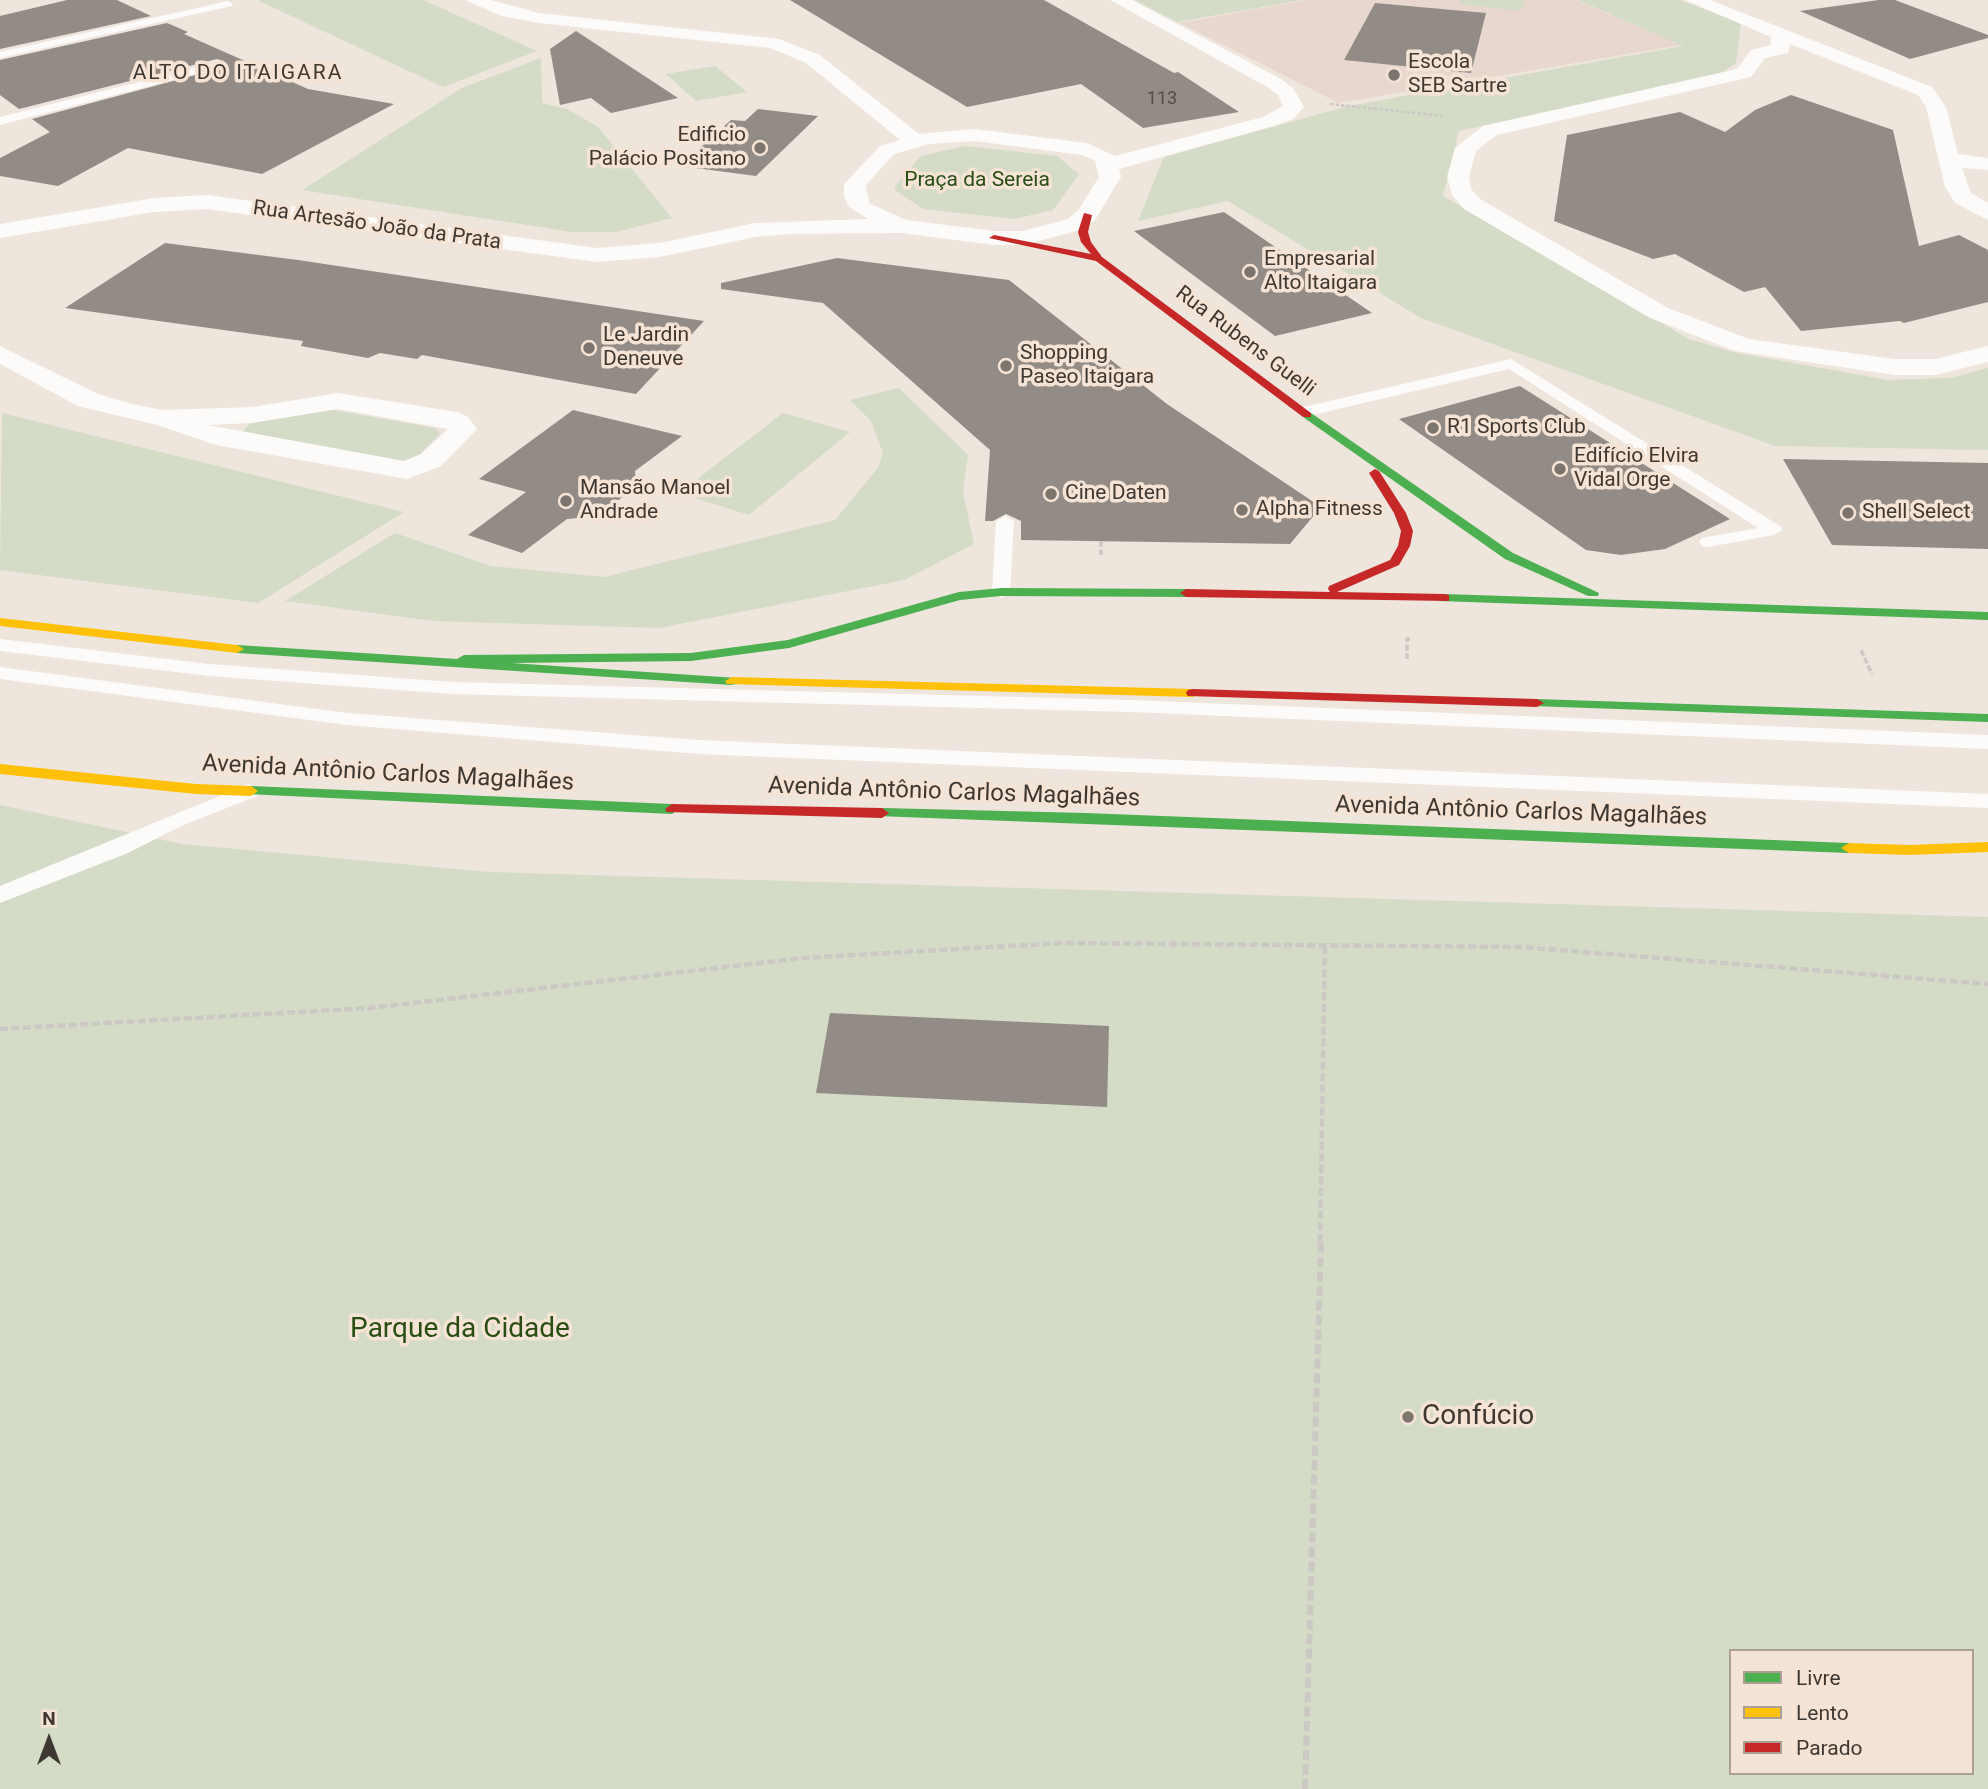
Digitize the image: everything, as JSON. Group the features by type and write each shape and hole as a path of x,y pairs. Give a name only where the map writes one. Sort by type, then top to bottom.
{"main road":[{"name":"Rua Rubens Guelli","path":"1087,215 1083,232 1086,242 1099,259 1366,459 1509,556 1537,571 1621,604"},
{"name":"Rua Rubens Guelli","path":"994,238 1099,259"},
{"name":"Rua Rubens Guelli","path":"1322,594 1371,575 1395,562 1404,546 1407,531 1400,513 1366,459"},
{"path":"374,661 691,657 789,644 948,598 1001,592 1322,594 1988,615"},
{"path":"0,622 195,645 374,661 674,680 1252,694 1988,718"},
{"name":"Avenida Antônio Carlos Magalhães","path":"0,769 123,784 636,808 1086,818 1909,850 1988,856"},
{"name":"Avenida Antônio Carlos Magalhães","path":"1909,850 1988,848"}],"street":[{"path":"474,0 508,12 539,18 772,43 813,59 913,140 975,135 1087,149 1105,157 1110,177 1087,215 1065,229 1024,238 994,238 901,226 860,207 855,196 856,184"},
{"path":"1109,165 1148,152 1270,121 1286,115 1294,107 1291,99 1274,83 1119,0"},
{"path":"1694,0 1781,41 1826,51 1925,91 1936,107 1956,187 1963,198 1988,213"},
{"path":"1781,41 1758,54 1744,73 1490,131 1466,148 1458,177 1460,190 1472,204 1660,313 1744,346 1894,367 1935,367 1988,354"},
{"name":"Rua Artesão João da Prata","path":"755,230 824,202 856,184 887,150 913,140"},
{"path":"1951,160 1988,164"},
{"name":"Rua Artesão João da Prata","path":"0,231 127,209 197,202 597,255 660,250 755,230 819,225 901,226"},
{"path":"0,354 88,400 128,412 163,418 216,437 407,470 431,460 463,429 458,423 447,418 338,401 252,415 163,418"}],"lane":[{"path":"0,55 228,4"},
{"path":"0,121 218,65"},
{"path":"1304,412 1511,364 1774,530 1708,542"},
{"path":"1001,592 1005,521"},
{"path":"0,645 196,669 452,688 1117,706 1988,742"},
{"path":"0,673 346,719 698,747 1988,801"},
{"path":"0,895 120,848 171,822 250,791"}],"path":[{"path":"1291,99 1443,116"},
{"path":"0,1029 370,1008 803,958 1061,943 1521,947 1988,984"},
{"path":"1305,1789 1322,1199 1325,944"}],"shaded area":[{"name":"Escola SEB Sartre","path":"1307,0 1576,0 1681,45 1339,103 1180,23"}],"green space":[{"path":"257,0 423,0 537,51 443,87"},
{"path":"1135,0 1302,0 1177,22"},
{"path":"1461,0 1525,0 1521,11 1459,4"},
{"path":"1578,0 1680,0 1741,23 1736,63 1721,73 1459,131 1443,196 1689,339 1737,353 1888,380 1951,378 1988,368 1988,450 1775,446 1421,318 1228,201 1138,221 1164,157 1348,106 1683,46"},
{"path":"541,58 542,103 567,109 598,127 672,218 616,232 572,232 302,190 462,88"},
{"path":"715,66 747,92 696,101 666,74"},
{"name":"Praça da Sereia","path":"965,146 1057,156 1079,174 1053,210 1014,219 923,209 895,190 895,186 921,156"},
{"path":"899,388 968,455 963,492 974,544 904,580 659,628 433,621 285,601 395,533 491,566 604,577 835,520 878,468 883,453 871,421 850,400"},
{"path":"328,409 435,428 440,434 416,458 402,462 244,437 243,431 251,423"},
{"path":"2,413 404,512 258,603 0,570"},
{"path":"783,413 850,432 749,515 679,493"},
{"name":"Parque da Cidade","path":"0,805 182,844 489,872 1988,917 1988,1789 0,1789"}],"building":[{"path":"67,0 117,0 151,16 0,49 0,16"},
{"path":"790,0 1044,0 1174,73 1178,72 1239,112 1143,128 1081,84 967,107"},
{"path":"1895,0 1988,35 1988,38 1910,59 1800,11"},
{"path":"1375,3 1486,13 1471,73 1344,60"},
{"path":"167,23 188,32 184,34 308,89 394,104 262,174 128,148 58,186 0,176 0,158 50,132 32,119 225,67 224,61 217,59 19,109 0,95 0,60"},
{"path":"576,31 678,98 611,113 591,98 560,105 550,49"},
{"path":"1791,95 1893,130 1919,246 1959,235 1988,250 1988,302 1904,323 1900,321 1801,331 1765,287 1744,292 1675,254 1653,259 1554,221 1567,135 1680,112 1725,132 1755,110"},
{"name":"Edificio Palácio Positano","path":"758,109 818,116 756,176 680,166 731,120 745,121"},
{"name":"Empresarial Alto Itaigara","path":"1224,212 1372,313 1275,336 1134,231"},
{"path":"165,243 298,260 704,321 636,394 422,355 417,359 380,353 368,358 301,346 303,341 65,308"},
{"name":"Shopping Paseo Itaigara","path":"837,258 1009,280 1167,404 1321,507 1290,544 1021,540 1021,521 1006,514 993,521 985,521 990,450 823,303 721,289 721,283"},
{"name":"Edifício Elvira Vidal Orge","path":"1520,386 1730,519 1665,549 1621,555 1586,550 1399,419"},
{"name":"Mansão Manoel Andrade","path":"573,410 682,436 635,471 636,486 599,516 567,519 522,553 468,535 526,492 479,479"},
{"path":"1783,459 1988,463 1988,549 1832,545"},
{"path":"830,1013 1109,1026 1107,1107 816,1093"}],"traffic: fast":[{"path":"1307,415 1509,556 1593,593"},
{"path":"464,659 691,657 789,644 959,596 1001,592 1186,593"},
{"path":"1444,598 1988,616"},
{"path":"237,649 732,681"},
{"path":"1537,703 1988,718"},
{"path":"251,791 672,809"},
{"path":"882,813 1086,818 1849,848"}],"traffic: slow":[{"path":"0,622 237,649"},
{"path":"732,681 1193,693"},
{"path":"0,769 196,789 251,791"},
{"path":"1849,848 1909,850 1988,847"}],"traffic: jam":[{"path":"1087,215 1083,232 1086,242 1099,259 1307,415"},
{"path":"994,238 1099,259"},
{"path":"1334,589 1395,562 1404,546 1407,531 1400,513 1375,473"},
{"path":"1186,593 1444,598"},
{"path":"1193,693 1537,703"},
{"path":"672,809 882,813"}],"place":[{"name":"Escola SEB Sartre","path":"1394,75"},
{"name":"Edificio Palácio Positano","path":"760,148"},
{"name":"Empresarial Alto Itaigara","path":"1250,272"},
{"name":"Le Jardin Deneuve","path":"589,348"},
{"name":"Shopping Paseo Itaigara","path":"1006,366"},
{"name":"R1 Sports Club","path":"1433,428"},
{"name":"Edifício Elvira Vidal Orge","path":"1560,469"},
{"name":"Cine Daten","path":"1051,494"},
{"name":"Mansão Manoel Andrade","path":"566,501"},
{"name":"Alpha Fitness","path":"1242,510"},
{"name":"Shell Select","path":"1848,513"},
{"name":"Confúcio","path":"1408,1417"}],"district":[{"name":"ALTO DO ITAIGARA","path":"238,74"}]}
